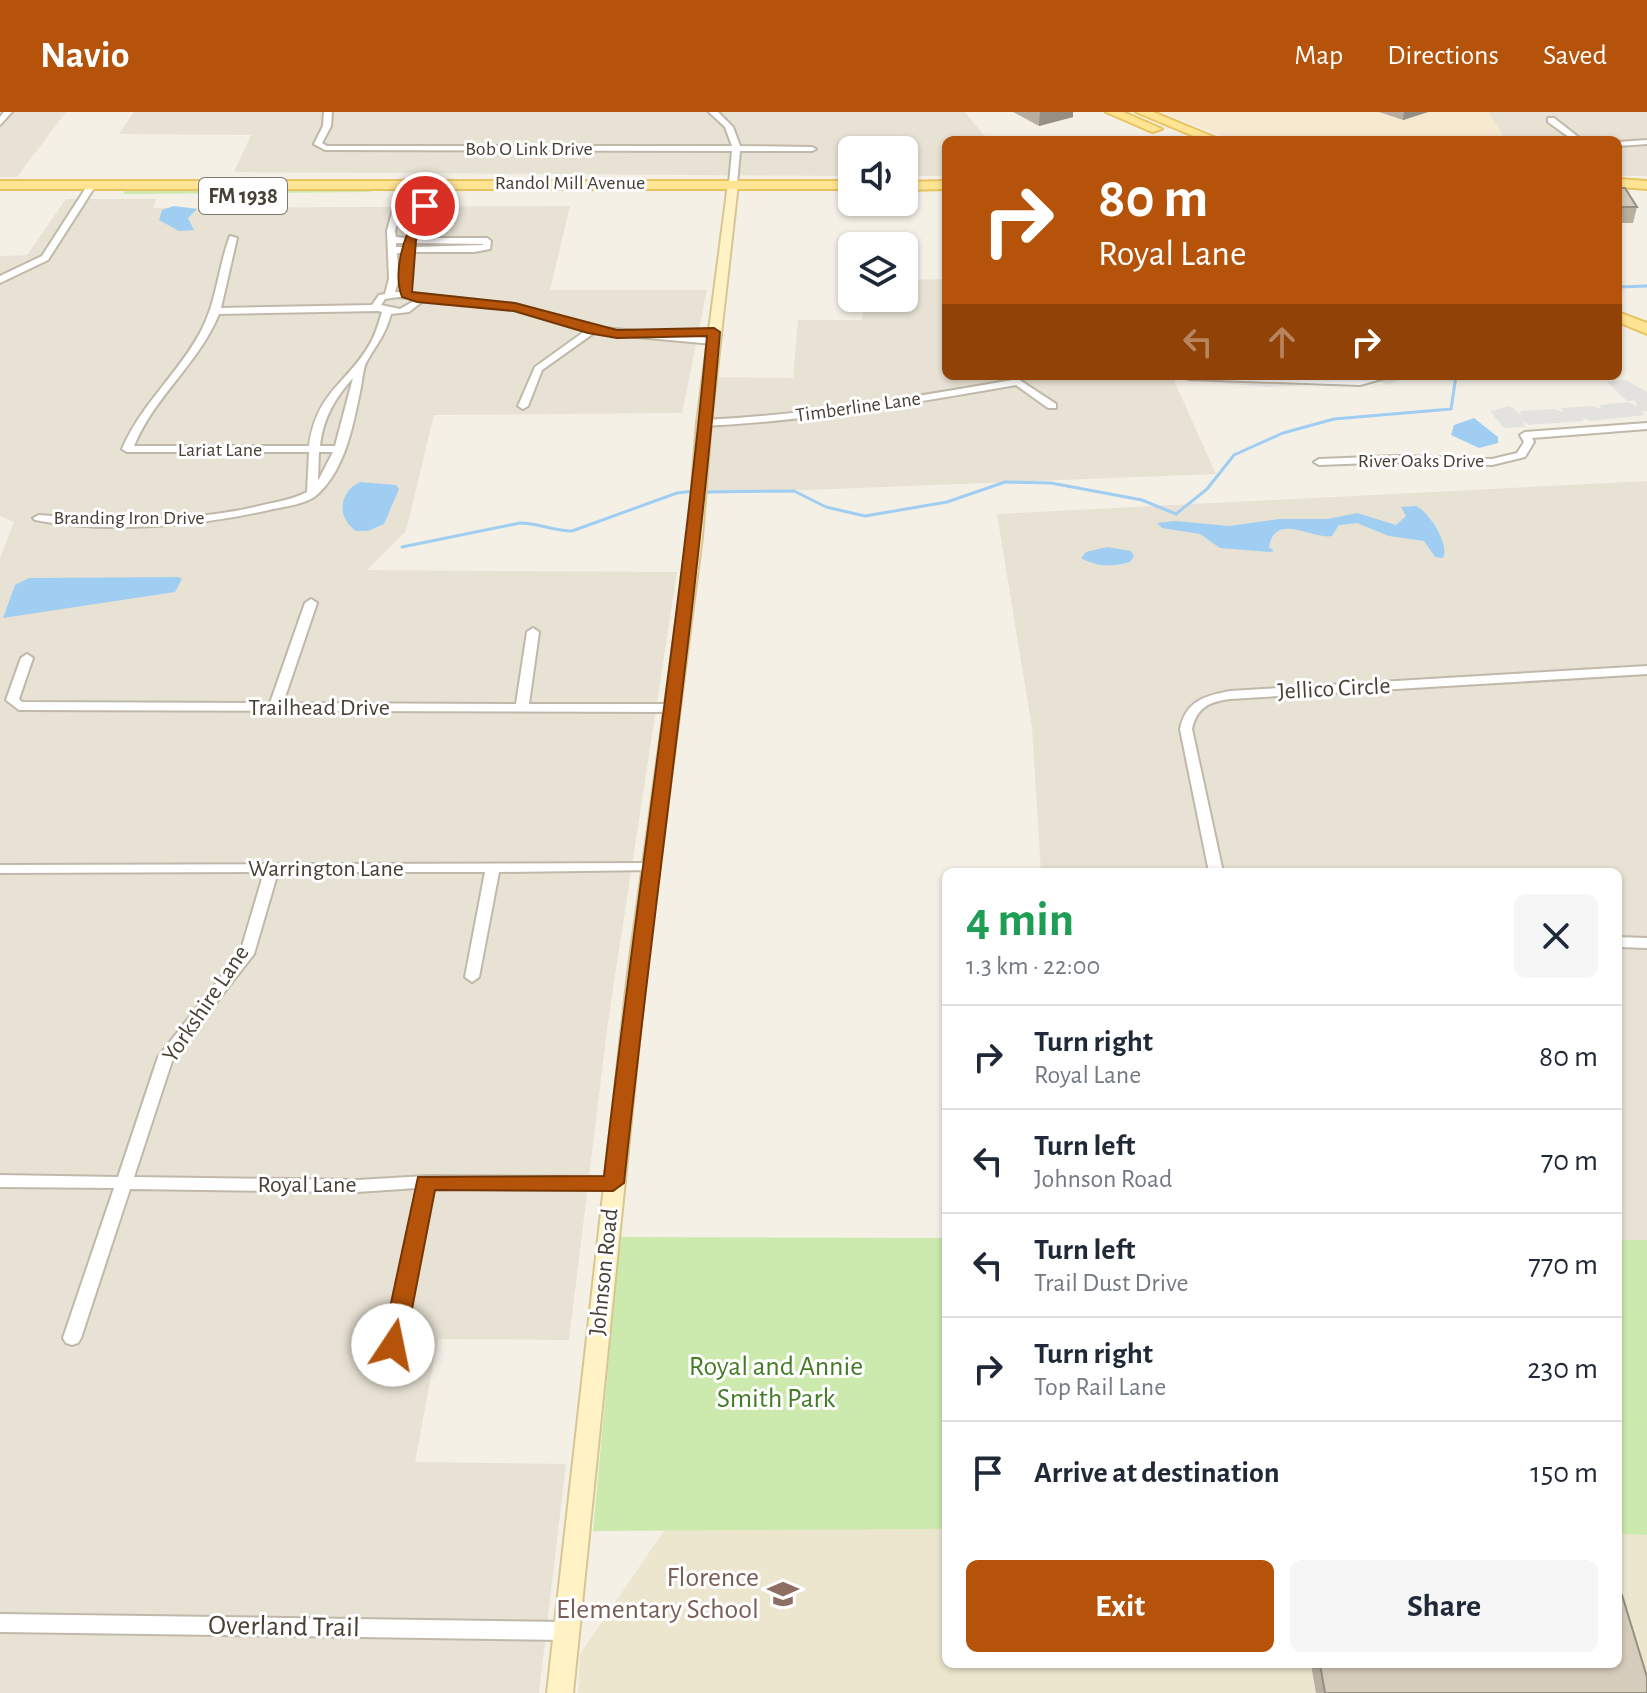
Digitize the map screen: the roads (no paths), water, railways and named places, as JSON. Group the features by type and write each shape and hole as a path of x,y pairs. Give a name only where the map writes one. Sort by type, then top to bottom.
{"main road":[{"path":"1112,112 1173,136"},
{"path":"1142,112 1205,136"},
{"name":"Randol Mill Avenue","path":"0,185 88,191"},
{"path":"918,186 942,185"},
{"name":"Randol Mill Avenue","path":"732,190 838,186"},
{"name":"Randol Mill Avenue","path":"0,197 88,191 403,189 732,190 838,194"},
{"path":"918,196 942,195"},
{"path":"1622,305 1647,316"},
{"path":"1622,318 1647,329"}],"street":[{"path":"0,123 8,112"},
{"name":"Bob O Link Drive","path":"328,112 327,126 318,144 321,147 812,149"},
{"path":"713,112 731,128 737,151 732,190"},
{"path":"1551,120 1573,136"},
{"path":"1622,144 1647,142"},
{"path":"377,343 381,307 394,279 391,245 403,189"},
{"path":"413,305 406,294 409,245 429,189"},
{"name":"Johnson Road","path":"560,1693 613,1183 699,492 713,336 732,190"},
{"path":"0,280 45,258 88,191"},
{"path":"233,238 217,311 474,302 515,307 592,330 643,336 713,336"},
{"path":"391,245 487,241 487,247 474,249 409,245"},
{"path":"389,295 406,294"},
{"path":"312,493 314,450 323,410 346,377 360,367 377,343 413,305"},
{"name":"Lariat Lane","path":"217,311 200,342 136,424 127,449 337,449"},
{"path":"523,406 538,369 592,330"},
{"path":"312,493 337,449 353,409 360,367"},
{"path":"1303,380 1369,380"},
{"name":"Timberline Lane","path":"704,423 846,410 1018,382 1052,406"},
{"name":"River Oaks Drive","path":"1319,462 1388,459 1492,462 1521,455 1529,442 1525,435 1647,426"},
{"name":"Branding Iron Drive","path":"39,518 194,522 247,513 312,493"},
{"path":"275,708 311,603"},
{"path":"522,708 533,632"},
{"name":"Trailhead Drive","path":"27,658 12,700 19,706 673,708"},
{"name":"Jellico Circle","path":"1215,868 1186,729 1189,712 1202,700 1230,695 1647,670"},
{"name":"Warrington Lane","path":"0,869 651,867"},
{"path":"472,977 493,868"},
{"name":"Yorkshire Lane","path":"72,1338 166,1057 247,954 272,870"},
{"path":"1622,942 1647,943"},
{"name":"Royal Lane","path":"0,1181 357,1186 426,1182 613,1183"},
{"path":"393,1345 426,1182"},
{"name":"Overland Trail","path":"0,1623 568,1631"}],"water":[{"path":"174,206 197,209 188,218 194,230 179,231 159,220 162,210"},
{"path":"1474,418 1498,437 1498,443 1479,448 1451,435 1454,425"},
{"path":"360,482 396,485 399,489 384,524 368,531 356,531 343,512 344,498"},
{"path":"1416,506 1437,529 1444,545 1443,558 1435,557 1424,541 1389,536 1357,523 1339,525 1332,536 1287,529 1279,531 1273,536 1269,547 1274,551 1270,552 1220,548 1200,534 1162,528 1157,523 1175,521 1229,526 1279,519 1328,519 1357,513 1396,525 1406,516 1401,507"},
{"path":"1107,547 1131,551 1134,556 1130,562 1111,565 1099,565 1081,558 1086,552"},
{"path":"29,578 182,579 175,592 3,618 15,585"}],"waterway":[{"path":"1622,287 1647,286"},
{"path":"703,492 794,491 826,507 865,516 947,502 1005,482 1051,483 1142,500 1176,514 1207,489 1234,455 1283,433 1334,419 1451,409 1455,380"},
{"path":"402,547 520,523 572,531 677,493 694,491"}],"place":[{"name":"Florence Elementary School","path":"783,1594"}],"park label":[{"name":"Royal and Annie Smith Park","path":"776,1383"}]}
